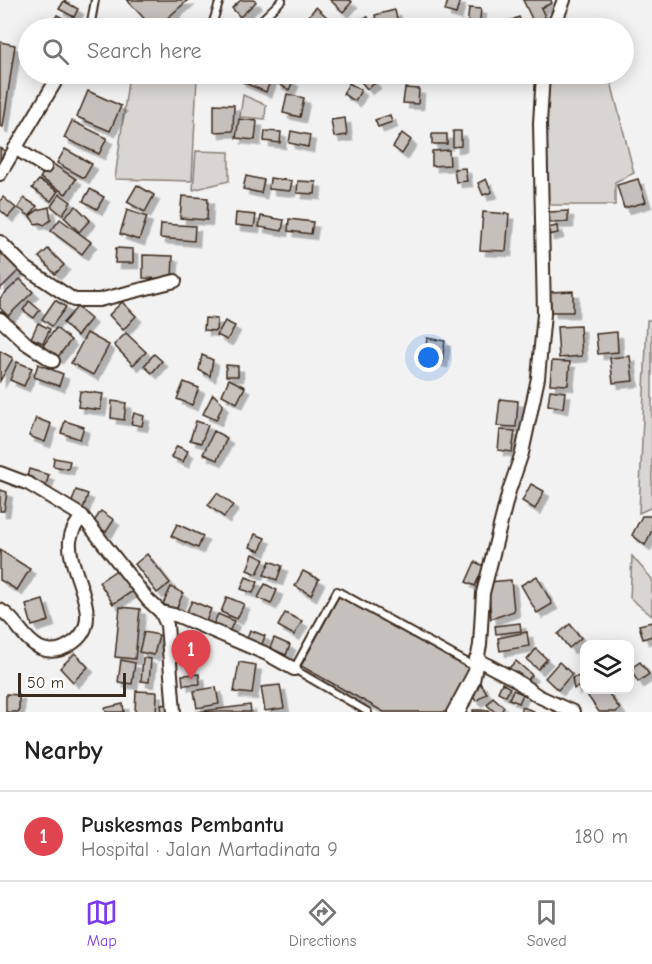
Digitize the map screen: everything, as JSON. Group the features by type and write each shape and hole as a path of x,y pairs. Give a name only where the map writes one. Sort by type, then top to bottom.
{"street":[{"path":"557,18 564,0"},
{"path":"0,174 54,84"},
{"path":"459,712 473,681 483,620 483,593 536,395 544,314 540,123 542,84"},
{"path":"15,148 45,167"},
{"path":"0,242 26,268 74,300 99,300 176,281"},
{"path":"0,320 27,344 52,361"},
{"path":"0,473 29,484 82,516 148,600 161,612 167,625 174,712"},
{"path":"0,610 10,618 25,637 44,650 56,651 65,648 84,634 87,625 85,596 70,541 75,526 82,516"},
{"path":"161,612 178,616 267,654 294,669"},
{"path":"475,664 514,680 538,696 573,712"}],"lane":[{"path":"92,18 95,0"},
{"path":"214,18 220,0"},
{"path":"263,18 282,0"},
{"path":"368,712 294,669 337,591 475,664 450,712"}],"shaded area":[{"path":"128,84 197,84 192,181 115,179"},
{"path":"545,84 612,84 634,173 615,182 615,205 551,205 545,199"},
{"path":"243,95 266,105 265,119 240,117"},
{"path":"196,151 229,152 229,181 193,190"},
{"path":"647,320 652,320 652,507 639,513"},
{"path":"632,556 652,579 652,616 630,598"}],"building":[{"path":"127,0 188,0 167,18 144,18"},
{"path":"241,0 256,2 240,17 232,8"},
{"path":"330,0 349,0 352,2 343,12"},
{"path":"448,0 460,0 456,14 445,11"},
{"path":"523,0 551,0 552,3 541,8 545,17 532,18"},
{"path":"64,1 78,9 74,17 59,9"},
{"path":"316,7 328,18 309,18"},
{"path":"469,8 481,9 480,18 468,18"},
{"path":"395,10 397,18 376,18 375,15"},
{"path":"0,42 15,45 3,127 0,126"},
{"path":"247,84 269,84 266,92"},
{"path":"279,84 292,84 289,90"},
{"path":"348,84 361,90 355,101 343,94"},
{"path":"363,84 374,84 367,89"},
{"path":"405,88 419,89 418,104 403,103"},
{"path":"88,91 121,106 110,131 77,117"},
{"path":"287,94 304,98 300,117 283,113"},
{"path":"214,104 234,105 233,131 214,132"},
{"path":"390,115 392,122 378,127 375,120"},
{"path":"345,118 347,135 334,137 331,120"},
{"path":"239,119 257,121 255,140 236,138"},
{"path":"72,121 107,138 99,154 64,138"},
{"path":"265,131 281,132 280,143 264,141"},
{"path":"291,131 310,135 308,147 289,143"},
{"path":"453,131 461,131 461,146 453,147"},
{"path":"402,133 411,140 402,154 393,147"},
{"path":"432,134 447,134 447,144 432,144"},
{"path":"0,148 5,151 0,161"},
{"path":"65,149 92,164 84,178 57,163"},
{"path":"449,150 450,165 432,166 432,151"},
{"path":"50,162 76,179 66,194 40,178"},
{"path":"465,168 467,181 456,182 454,169"},
{"path":"246,176 264,180 261,193 243,189"},
{"path":"270,178 292,181 290,191 269,189"},
{"path":"486,179 492,192 483,195 478,183"},
{"path":"638,179 646,202 624,208 617,185"},
{"path":"39,180 58,191 51,201 32,188"},
{"path":"298,181 316,182 315,194 297,193"},
{"path":"137,185 154,195 145,212 127,202"},
{"path":"90,189 104,197 97,209 83,201"},
{"path":"60,194 71,202 62,215 51,206"},
{"path":"182,196 208,198 207,220 180,218"},
{"path":"3,197 16,208 8,217 0,210 0,201"},
{"path":"24,198 37,206 30,216 18,208"},
{"path":"76,206 90,220 79,232 64,217"},
{"path":"49,207 51,220 44,225 35,224 30,216 38,210"},
{"path":"127,210 147,217 139,240 120,234"},
{"path":"568,211 568,222 550,223 549,212"},
{"path":"483,212 509,214 506,251 480,250"},
{"path":"236,213 256,215 254,227 235,225"},
{"path":"261,216 284,220 282,231 259,227"},
{"path":"60,219 91,242 82,254 51,231"},
{"path":"289,219 313,222 311,234 288,231"},
{"path":"161,224 195,226 194,241 160,238"},
{"path":"557,226 558,233 548,235 547,228"},
{"path":"116,248 133,249 133,263 115,263"},
{"path":"0,249 20,269 0,289"},
{"path":"48,249 64,265 55,274 39,257"},
{"path":"143,255 173,256 172,279 143,278"},
{"path":"20,279 33,292 8,316 0,308 0,298"},
{"path":"573,291 573,312 551,312 550,292"},
{"path":"55,300 66,307 52,326 42,319"},
{"path":"29,301 40,310 34,318 23,310"},
{"path":"122,302 136,316 123,330 109,315"},
{"path":"77,307 91,319 77,336 63,323"},
{"path":"205,318 217,319 216,331 204,330"},
{"path":"225,321 235,326 227,340 217,335"},
{"path":"38,323 50,329 43,343 31,338"},
{"path":"580,326 582,356 559,358 557,327"},
{"path":"56,328 71,340 57,358 42,347"},
{"path":"617,332 618,352 598,354 596,334"},
{"path":"87,333 109,345 93,375 71,363"},
{"path":"126,333 146,352 133,365 114,345"},
{"path":"427,338 445,341 442,362 424,359"},
{"path":"0,351 13,358 0,381"},
{"path":"154,354 162,361 152,373 144,366"},
{"path":"202,355 213,360 210,376 199,370"},
{"path":"630,356 633,381 613,383 610,358"},
{"path":"552,361 570,362 568,385 550,384"},
{"path":"17,362 32,368 24,386 10,380"},
{"path":"38,364 63,374 59,386 34,377"},
{"path":"226,365 238,366 238,376 226,376"},
{"path":"229,379 245,387 237,403 222,395"},
{"path":"184,382 199,388 192,405 177,399"},
{"path":"550,390 565,392 563,408 548,405"},
{"path":"80,391 103,394 100,410 78,407"},
{"path":"213,394 223,404 216,420 203,414"},
{"path":"500,399 518,401 516,427 497,426"},
{"path":"112,401 126,403 124,420 111,418"},
{"path":"134,413 144,416 142,426 131,424"},
{"path":"36,418 51,424 45,442 29,436"},
{"path":"65,421 84,427 80,439 61,433"},
{"path":"196,421 208,425 201,443 190,440"},
{"path":"500,430 515,431 512,452 498,450"},
{"path":"214,431 227,438 217,460 203,454"},
{"path":"177,446 188,451 183,462 171,457"},
{"path":"54,458 70,461 68,469 53,466"},
{"path":"29,469 49,475 45,487 26,481"},
{"path":"531,484 544,491 535,509 522,501"},
{"path":"0,490 7,492 4,511 0,511"},
{"path":"76,490 88,494 83,509 71,505"},
{"path":"217,493 233,505 224,517 208,505"},
{"path":"101,511 114,520 106,532 93,523"},
{"path":"642,516 652,516 652,530 645,545 632,535"},
{"path":"177,524 203,536 198,548 171,536"},
{"path":"255,534 265,538 260,551 250,547"},
{"path":"0,550 30,569 17,590 0,580"},
{"path":"147,554 170,583 157,593 135,564"},
{"path":"253,554 264,559 257,574 247,570"},
{"path":"270,561 282,566 277,580 264,575"},
{"path":"475,562 484,566 475,586 466,582"},
{"path":"118,569 133,591 113,604 99,582"},
{"path":"303,571 319,579 311,595 295,586"},
{"path":"537,576 552,604 537,613 521,585"},
{"path":"246,577 258,582 253,593 241,589"},
{"path":"511,580 514,611 491,619 488,582"},
{"path":"265,584 277,590 271,604 258,598"},
{"path":"171,587 183,593 176,610 163,604"},
{"path":"339,596 472,670 449,712 384,712 301,666"},
{"path":"227,597 244,604 237,619 221,612"},
{"path":"43,600 49,621 32,626 26,605"},
{"path":"192,601 211,609 206,621 186,613"},
{"path":"120,607 140,609 135,659 115,657"},
{"path":"285,613 302,621 294,635 278,626"},
{"path":"218,614 234,621 229,632 213,625"},
{"path":"652,622 652,636 643,639 639,625"},
{"path":"520,623 521,631 496,634 495,626"},
{"path":"570,624 581,638 569,648 558,634"},
{"path":"250,630 265,636 261,647 246,641"},
{"path":"144,632 159,635 154,655 139,652"},
{"path":"527,632 529,646 500,651 498,638"},
{"path":"274,638 290,645 286,655 270,648"},
{"path":"536,649 547,659 538,669 527,660"},
{"path":"75,653 88,667 73,682 60,668"},
{"path":"143,658 151,659 149,682 141,681"},
{"path":"121,660 135,663 132,684 118,682"},
{"path":"516,661 532,675 524,684 508,669"},
{"path":"239,662 256,665 252,694 234,692"},
{"path":"559,662 572,674 558,690 545,678"},
{"path":"640,662 649,674 638,682 634,676 634,666"},
{"path":"199,674 200,684 183,685 182,675"},
{"path":"580,676 580,686 574,689 572,678"},
{"path":"480,683 487,693 476,701 472,695"},
{"path":"502,683 510,688 506,696 498,692"},
{"path":"280,685 284,708 265,711 261,687"},
{"path":"216,687 219,704 197,708 194,691"},
{"path":"513,690 523,694 519,703 509,699"},
{"path":"136,691 157,692 156,712 135,712"},
{"path":"6,694 19,695 19,712 6,712"},
{"path":"586,694 609,694 620,709 616,712 599,712"},
{"path":"493,697 504,707 501,712 495,712 487,705"},
{"path":"123,704 124,712 106,712 105,708"},
{"path":"168,704 169,712 162,712 161,705"},
{"path":"250,705 251,712 196,712"},
{"path":"522,707 534,711 534,712 520,712"},
{"path":"473,710 489,710 490,712 473,712"}],"place":[{"name":"Puskesmas Pembantu","path":"191,680"}]}
